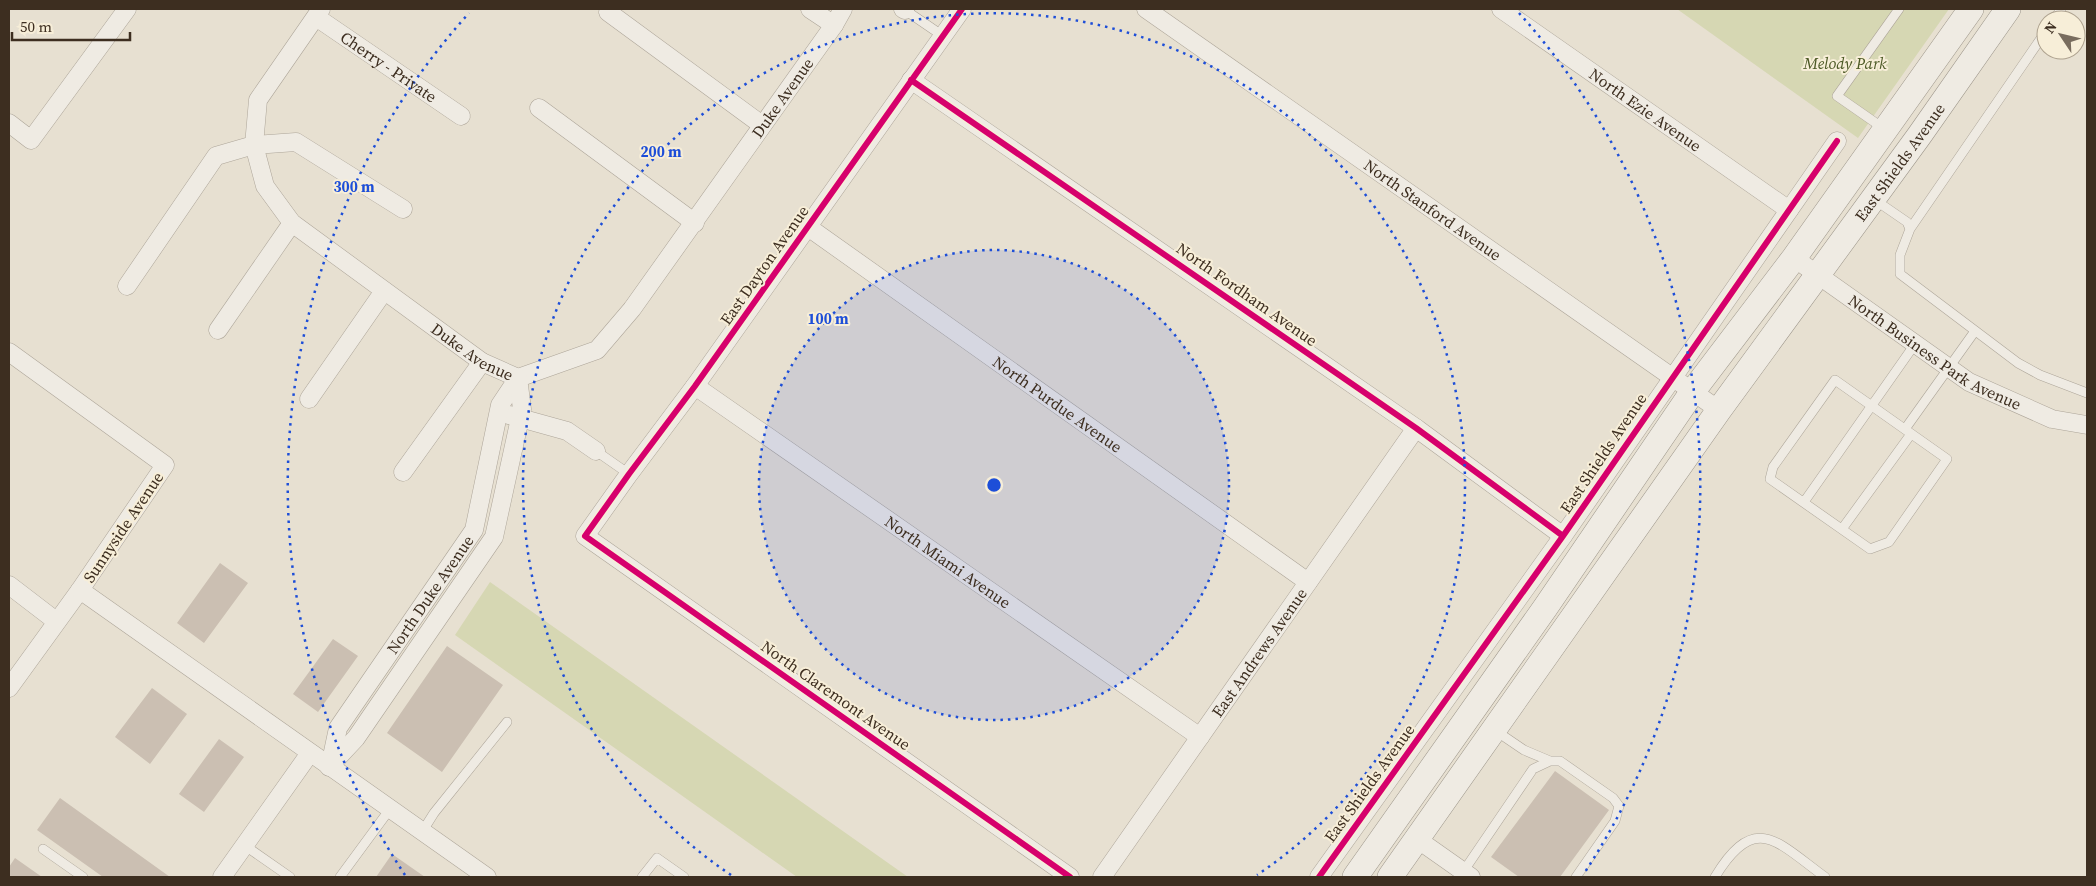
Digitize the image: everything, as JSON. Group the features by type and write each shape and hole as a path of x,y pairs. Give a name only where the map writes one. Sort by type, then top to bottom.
{"main road":[{"name":"East Shields Avenue","path":"1354,877 1545,608 1693,391 1794,258 1970,9"},
{"path":"1954,86 1976,32 1992,9"},
{"name":"East Shields Avenue","path":"1390,877 1417,839 1502,736 1719,410 2008,9"}],"street":[{"path":"9,123 31,140 127,9"},
{"path":"810,9 834,25"},
{"name":"Duke Avenue","path":"318,13 258,100 254,145 265,186 292,222 482,362 518,378 597,350 632,309 695,223 762,124 834,25 843,9"},
{"name":"East Dayton Avenue","path":"586,536 629,474 695,386 962,9"},
{"name":"North Stanford Avenue","path":"1146,9 1719,410"},
{"name":"North Ezie Avenue","path":"1502,9 1789,210"},
{"path":"608,12 762,124"},
{"name":"Cherry - Private","path":"318,13 461,116"},
{"name":"North Fordham Avenue","path":"911,80 1416,428 1562,536"},
{"path":"539,108 695,223"},
{"name":"East Shields Avenue","path":"1319,877 1562,536 1837,141"},
{"path":"128,286 216,156 254,145 296,142 403,210"},
{"path":"218,330 292,222"},
{"name":"North Purdue Avenue","path":"808,227 1308,582"},
{"name":"North Business Park Avenue","path":"1794,258 1969,382 2052,419 2087,425"},
{"path":"309,399 384,291"},
{"name":"Sunnyside Avenue","path":"9,352 165,465 80,590 310,753"},
{"path":"402,472 482,362"},
{"name":"North Duke Avenue","path":"329,767 338,728 474,530 500,405 518,378"},
{"name":"North Duke Avenue","path":"329,767 356,738 494,537 522,409 518,378"},
{"name":"North Miami Avenue","path":"695,386 1200,737"},
{"path":"499,413 520,416 567,431 596,451"},
{"name":"East Andrews Avenue","path":"1102,877 1416,428"},
{"name":"North Claremont Avenue","path":"586,536 1070,877"},
{"path":"9,585 56,622"},
{"path":"9,688 80,590"},
{"path":"222,877 310,753 487,877"},
{"path":"1417,839 1467,874"}],"lane":[{"path":"1886,130 1837,96 1900,9"},
{"path":"904,10 943,36"},
{"path":"2036,46 1910,229 1900,255 1900,274 2018,363 2040,375 2087,393"},
{"path":"1873,198 1907,222 1910,229"},
{"path":"1842,529 1908,432 1948,368 1975,331"},
{"path":"1804,502 1873,407 1915,344"},
{"path":"1835,380 1873,407 1947,459 1889,542 1870,549 1770,479 1773,467 1835,380"},
{"path":"596,451 629,474"},
{"path":"422,832 434,813 508,722"},
{"path":"1502,736 1524,750 1550,761"},
{"path":"1467,874 1533,768 1550,761 1560,760 1612,798 1619,806 1615,821 1576,877"},
{"path":"340,877 390,809"},
{"path":"1715,877 1724,862 1737,848 1752,838 1766,838 1777,843 1825,877"},
{"path":"244,845 290,877"},
{"path":"43,849 83,877"},
{"path":"642,877 657,858 684,877"}],"green space":[{"name":"Melody Park","path":"1677,9 1949,9 1858,138"},
{"path":"490,582 908,877 797,877 455,635"}],"building":[{"path":"220,563 248,583 204,643 177,623"},
{"path":"333,639 358,656 318,712 293,694"},
{"path":"447,646 503,685 442,772 387,733"},
{"path":"152,688 187,714 150,764 115,737"},
{"path":"219,739 244,757 204,812 179,794"},
{"path":"1555,771 1609,810 1560,877 1519,877 1491,857"},
{"path":"60,798 170,877 103,877 37,830"},
{"path":"392,854 425,877 376,877"},
{"path":"15,858 42,877 9,877 9,867"}],"cycle path":[{"path":"962,9 695,386 585,536 1070,877"},
{"path":"911,80 1416,428 1563,536"},
{"path":"1319,877 1563,536 1837,141"}]}
